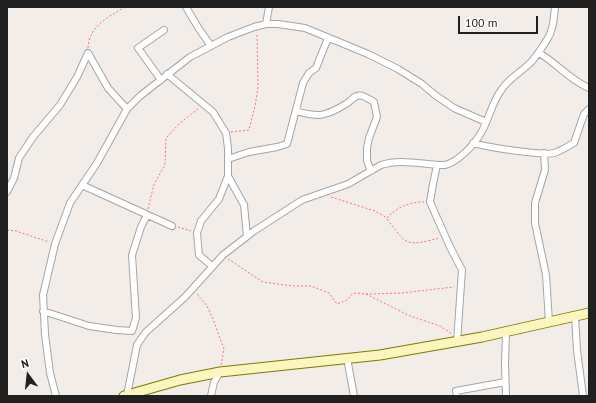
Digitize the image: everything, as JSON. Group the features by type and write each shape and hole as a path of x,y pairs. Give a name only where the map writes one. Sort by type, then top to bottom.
{"main road":[{"path":"125,395 180,380 220,372 394,353 457,342 589,313"}],"street":[{"path":"186,7 211,46"},
{"path":"266,24 269,7"},
{"path":"125,395 136,349 146,332 193,288 223,255 247,236 302,200 348,184 387,163 437,165 451,164 455,161 480,134 502,88 539,53 551,33 554,7"},
{"path":"56,396 50,373 43,311 43,295 55,244 70,204 97,163 127,109 140,96 190,57 228,37 257,26 266,24 289,25 305,28 398,69 422,84 454,108 486,122"},
{"path":"161,80 138,48 164,30"},
{"path":"228,159 249,152 288,144 303,83 309,73 316,68 328,38"},
{"path":"7,192 14,178 19,158 33,137 60,105 77,77 88,53 108,88 127,109"},
{"path":"539,53 548,58 576,82 589,88"},
{"path":"167,74 214,112 226,133 228,148 228,176 219,200 201,221 197,233 199,255 212,266"},
{"path":"296,111 313,116 329,113 348,103 357,96 363,96 374,102 377,117 368,138 367,148 367,160 371,171"},
{"path":"473,143 485,146 554,153 574,143 584,114 589,109"},
{"path":"544,153 545,170 535,203 535,223 546,275 549,322"},
{"path":"437,165 430,202 462,270 457,342"},
{"path":"228,176 244,205 247,236"},
{"path":"82,185 172,226"},
{"path":"43,311 89,326 132,331 136,318 132,255 141,227 147,215"},
{"path":"575,316 584,396"},
{"path":"506,331 506,396"},
{"path":"348,358 354,396"},
{"path":"211,396 214,382 220,372"},
{"path":"457,396 456,391 505,382"}],"path":[{"path":"88,53 88,39 95,29 109,16 125,7"},
{"path":"226,133 249,130 258,87 257,26"},
{"path":"147,215 154,184 165,165 166,138 178,124 205,105"},
{"path":"319,194 375,211 386,218 401,238 409,243 445,236"},
{"path":"386,218 392,212 412,202 430,202"},
{"path":"172,226 197,233"},
{"path":"7,230 16,231 55,244"},
{"path":"223,255 263,282 293,286 311,286 328,293 337,304 347,300 353,293 402,293 460,287"},
{"path":"193,288 207,306 224,348 220,372"},
{"path":"366,294 410,316 440,326 451,333 457,342"}]}
